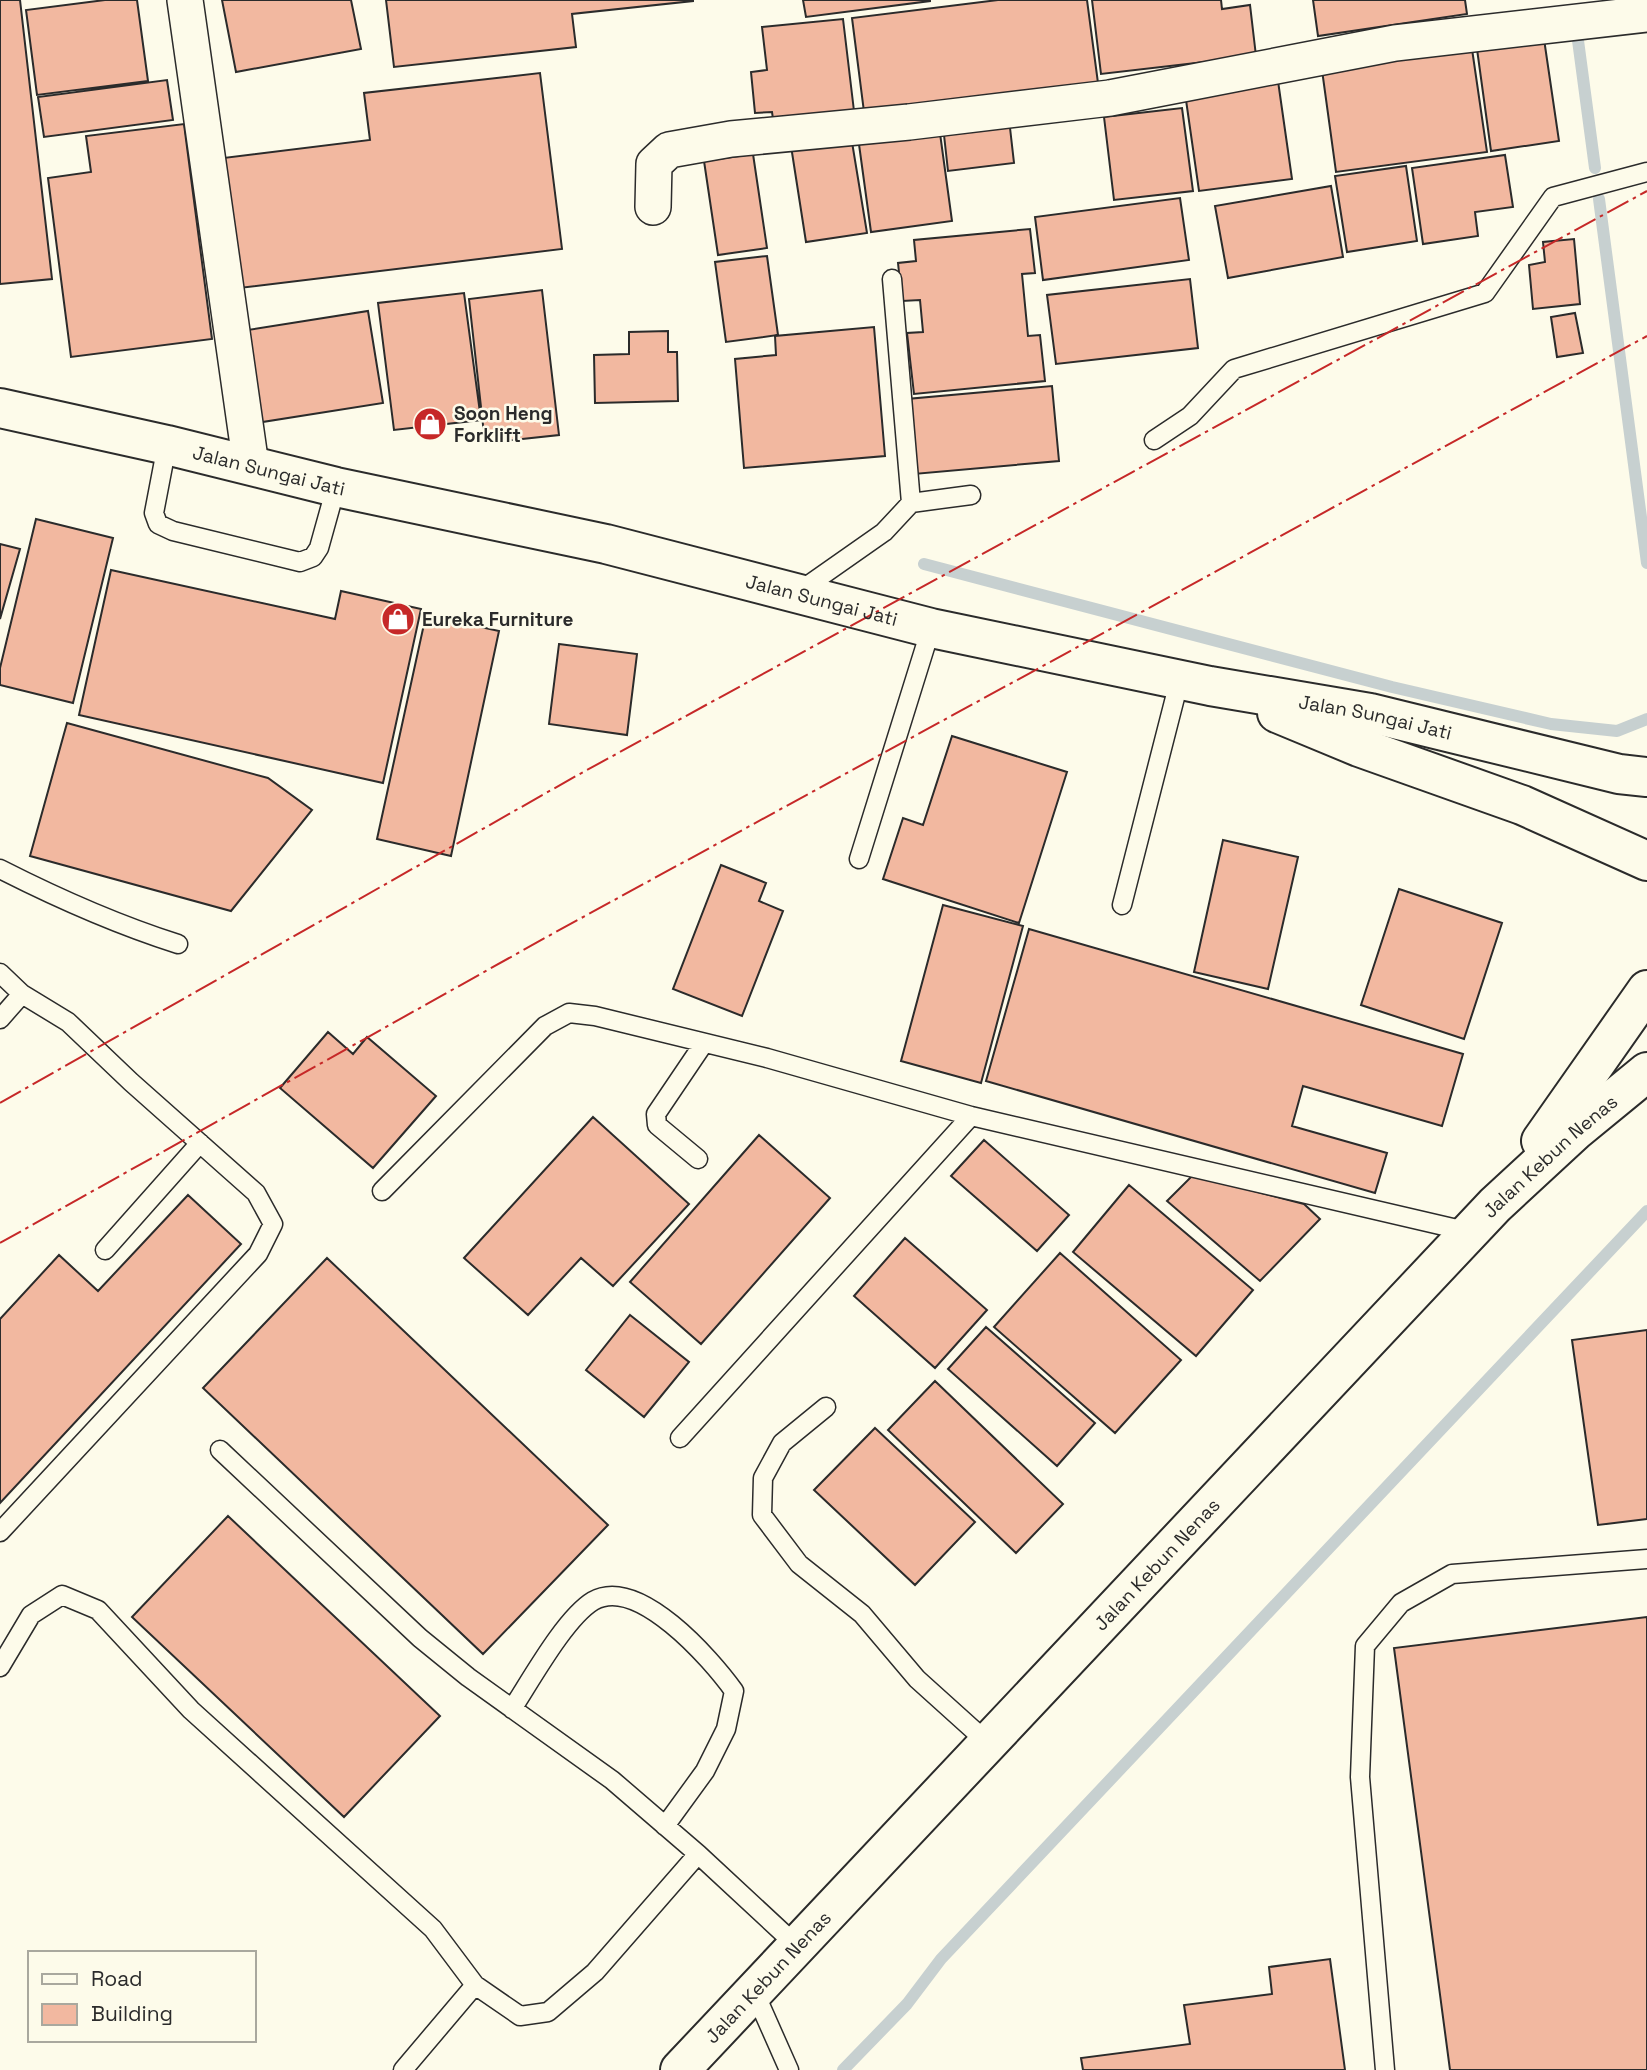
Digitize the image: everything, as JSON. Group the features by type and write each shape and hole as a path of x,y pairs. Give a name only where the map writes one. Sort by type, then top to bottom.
{"main road":[{"name":"Jalan Sungai Jati","path":"1,411 167,445 336,487 606,544 931,628 1195,682 1370,713 1619,774 1647,777"},
{"path":"1195,682 1359,747 1522,805 1647,861"},
{"path":"1483,1219 1647,990"},
{"name":"Jalan Kebun Nenas","path":"680,2070 1483,1219 1574,1131 1645,1075"}],"street":[{"path":"184,0 251,466"},
{"path":"653,207 654,164 669,149 731,139 909,122 1111,98 1395,43 1647,15"}],"lane":[{"path":"1154,440 1190,416 1234,369 1485,293 1553,197 1647,172"},
{"path":"892,278 911,503"},
{"path":"167,445 154,513 158,524 173,531 300,562 313,557 319,548 336,487"},
{"path":"794,594 884,533 911,503 971,495"},
{"path":"859,859 931,628"},
{"path":"1122,905 1195,682"},
{"path":"0,869 69,904 178,944"},
{"path":"0,973 22,995 68,1022 256,1193 273,1224 258,1254 0,1532"},
{"path":"0,1019 22,995"},
{"path":"382,1191 545,1026 569,1013 595,1016 767,1058 971,1116 1483,1219"},
{"path":"698,1159 657,1125 656,1114 704,1043"},
{"path":"680,1437 971,1116"},
{"path":"105,1250 200,1143"},
{"path":"826,1407 782,1443 763,1478 762,1515 799,1564 862,1614 917,1679 988,1743"},
{"path":"220,1450 421,1638 512,1709 611,1780 698,1854 796,1945"},
{"path":"1385,2070 1360,1777 1365,1646 1401,1603 1452,1574 1647,1559"},
{"path":"0,1667 31,1615 62,1595 99,1610 191,1710 433,1929 475,1985 520,2016 548,2012 595,1972 698,1854"},
{"path":"512,1709 563,1630 593,1601 618,1596 648,1608 690,1639 713,1662 734,1691 726,1729 710,1760 665,1826"},
{"path":"403,2070 475,1985"},
{"path":"754,1991 789,2070"}],"building":[{"path":"0,0 20,0 52,279 0,284"},
{"path":"105,0 137,0 148,81 37,95 26,10"},
{"path":"222,0 351,0 361,49 236,72"},
{"path":"386,0 693,1 572,14 576,47 394,67"},
{"path":"803,0 930,0 930,1 806,17"},
{"path":"998,0 1087,0 1098,83 864,112 852,18"},
{"path":"1092,0 1221,0 1222,9 1250,5 1256,56 1101,74"},
{"path":"1313,0 1465,0 1467,14 1318,36"},
{"path":"843,19 854,111 773,119 772,112 755,113 751,72 767,70 762,27"},
{"path":"1544,39 1559,141 1491,151 1477,49"},
{"path":"1472,49 1487,152 1336,172 1322,70"},
{"path":"540,73 562,249 231,289 215,159 370,140 364,93"},
{"path":"167,80 173,120 44,137 38,97"},
{"path":"1278,81 1292,179 1199,191 1185,93"},
{"path":"1182,108 1193,191 1114,200 1104,117"},
{"path":"1009,119 1014,163 948,171 943,126"},
{"path":"184,124 212,339 71,357 48,178 91,172 86,136"},
{"path":"939,126 952,221 871,232 858,137"},
{"path":"851,136 867,233 806,242 791,146"},
{"path":"753,154 767,248 718,255 704,161"},
{"path":"1505,155 1513,207 1475,212 1478,236 1423,244 1412,168"},
{"path":"1406,166 1417,241 1347,252 1335,176"},
{"path":"1331,186 1343,257 1228,278 1215,206"},
{"path":"1180,198 1189,260 1043,280 1035,217"},
{"path":"1030,229 1035,273 1022,274 1028,336 1040,335 1045,381 914,394 907,333 923,332 920,300 902,301 898,263 916,261 914,240"},
{"path":"1574,239 1580,304 1533,309 1529,265 1545,262 1543,242"},
{"path":"767,256 778,335 726,342 715,262"},
{"path":"1190,279 1198,348 1056,364 1047,295"},
{"path":"542,290 559,435 485,443 469,299"},
{"path":"464,293 481,420 394,430 378,303"},
{"path":"368,311 383,403 256,423 241,331"},
{"path":"1575,313 1583,353 1557,357 1551,317"},
{"path":"874,327 885,456 744,468 735,359 776,355 775,336"},
{"path":"668,331 668,352 677,352 678,401 595,403 594,355 629,354 629,332"},
{"path":"1052,386 1059,461 914,474 907,399"},
{"path":"36,519 113,538 73,703 0,685 0,668"},
{"path":"0,544 20,549 0,619"},
{"path":"111,570 335,619 341,591 421,609 383,783 79,715"},
{"path":"426,615 499,631 451,856 377,839"},
{"path":"559,644 637,654 627,735 549,724"},
{"path":"67,723 268,778 312,810 231,911 30,856"},
{"path":"952,736 1067,772 1019,923 883,879 903,818 923,825"},
{"path":"1223,840 1298,857 1268,989 1194,972"},
{"path":"721,865 766,883 759,901 783,911 742,1016 673,989"},
{"path":"1399,889 1502,923 1464,1039 1361,1005"},
{"path":"943,905 1023,926 981,1083 901,1061"},
{"path":"1029,929 1463,1054 1442,1126 1303,1086 1292,1126 1387,1153 1375,1193 986,1081"},
{"path":"328,1032 353,1054 367,1037 436,1096 373,1168 280,1088"},
{"path":"593,1117 689,1204 613,1286 581,1258 528,1315 464,1258"},
{"path":"759,1135 830,1198 701,1344 630,1282"},
{"path":"984,1140 1069,1215 1037,1251 951,1176"},
{"path":"1193,1175 1304,1204 1320,1219 1260,1281 1167,1201"},
{"path":"1129,1185 1253,1290 1196,1356 1073,1252"},
{"path":"188,1195 241,1244 0,1503 0,1319 59,1255 98,1291"},
{"path":"905,1238 987,1310 935,1368 854,1296"},
{"path":"1060,1253 1181,1360 1115,1433 994,1327"},
{"path":"327,1258 608,1525 483,1654 203,1388"},
{"path":"630,1315 689,1362 644,1417 586,1370"},
{"path":"986,1327 1095,1423 1057,1466 948,1369"},
{"path":"1647,1330 1647,1519 1598,1525 1572,1340"},
{"path":"935,1381 1063,1504 1016,1553 888,1430"},
{"path":"875,1428 975,1522 915,1585 814,1490"},
{"path":"228,1516 440,1716 344,1817 132,1617"},
{"path":"1647,1617 1647,2070 1450,2070 1394,1648"},
{"path":"1330,1959 1345,2070 1083,2070 1081,2058 1190,2044 1184,2005 1272,1994 1269,1967"}],"waterway":[{"path":"1577,33 1595,168"},
{"path":"1599,199 1647,563"},
{"path":"924,564 1392,687 1551,724 1617,731 1647,719"},
{"path":"843,2070 907,2004 941,1959 1647,1211"}],"power":[{"path":"0,1103 576,776 1647,191"},
{"path":"0,1243 552,934 1647,336"}],"place":[{"name":"Soon Heng Forklift","path":"430,424"},
{"name":"Eureka Furniture","path":"398,619"}]}
